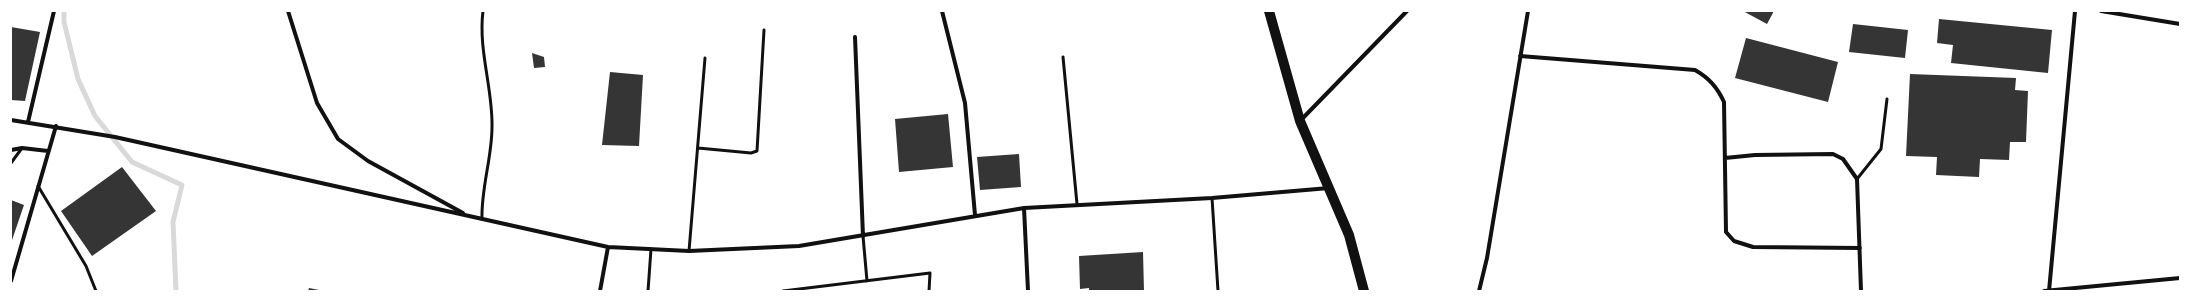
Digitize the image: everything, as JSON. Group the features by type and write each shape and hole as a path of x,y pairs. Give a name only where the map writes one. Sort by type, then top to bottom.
{"main road":[{"path":"1269,11 1300,122 1349,235 1364,291"}],"street":[{"path":"28,122 54,11"},
{"path":"288,11 317,103 338,139 368,161 468,216"},
{"path":"942,11 965,103 976,216"},
{"path":"1300,122 1407,11"},
{"path":"1479,291 1487,258 1528,11"},
{"path":"2049,291 2075,11"},
{"path":"2101,11 2180,24"},
{"path":"855,37 863,236"},
{"path":"1520,56 1694,70 1706,77 1718,88 1724,102 1726,232 1734,241 1753,247 1860,248"},
{"path":"11,120 56,126 115,137 608,247 689,251 799,246 1024,208 1212,198 1329,188"},
{"path":"11,281 56,126"},
{"path":"11,150 22,148 48,151"},
{"path":"1725,158 1755,155 1833,154 1843,159 1857,179 1861,291"},
{"path":"1024,208 1028,291"},
{"path":"600,291 608,247"},
{"path":"2044,291 2180,278"}],"lane":[{"path":"482,219 482,200 492,127 485,68 483,11"},
{"path":"698,148 751,153 757,151 764,30"},
{"path":"1063,57 1077,204"},
{"path":"689,251 705,58"},
{"path":"1857,179 1881,149 1887,99"},
{"path":"11,163 22,148"},
{"path":"38,186 86,266 96,291"},
{"path":"1212,198 1218,291"},
{"path":"863,236 867,281"},
{"path":"648,291 651,249"},
{"path":"783,291 930,273 929,291"}],"building":[{"path":"1743,11 1774,11 1767,24"},
{"path":"1939,19 2052,30 2048,73 1951,63 1953,45 1937,43"},
{"path":"1853,24 1908,30 1905,58 1849,52"},
{"path":"11,27 40,32 25,101 11,100"},
{"path":"1746,38 1838,62 1828,102 1735,78"},
{"path":"532,53 544,57 545,67 534,68"},
{"path":"610,72 643,75 639,146 602,145"},
{"path":"1910,74 2016,78 2015,90 2028,91 2026,142 2010,142 2009,160 1980,159 1979,177 1936,175 1937,157 1906,156"},
{"path":"948,114 953,167 899,172 895,119"},
{"path":"1019,154 1021,187 980,190 977,157"},
{"path":"122,167 156,211 92,256 61,211"},
{"path":"11,200 24,205 11,243"},
{"path":"1143,252 1144,291 1089,291 1089,288 1080,289 1079,256"},
{"path":"309,288 319,290 319,291 308,291"}],"waterway":[{"path":"64,11 64,22 78,79 95,116 132,162 182,185 173,222 176,291"}]}
